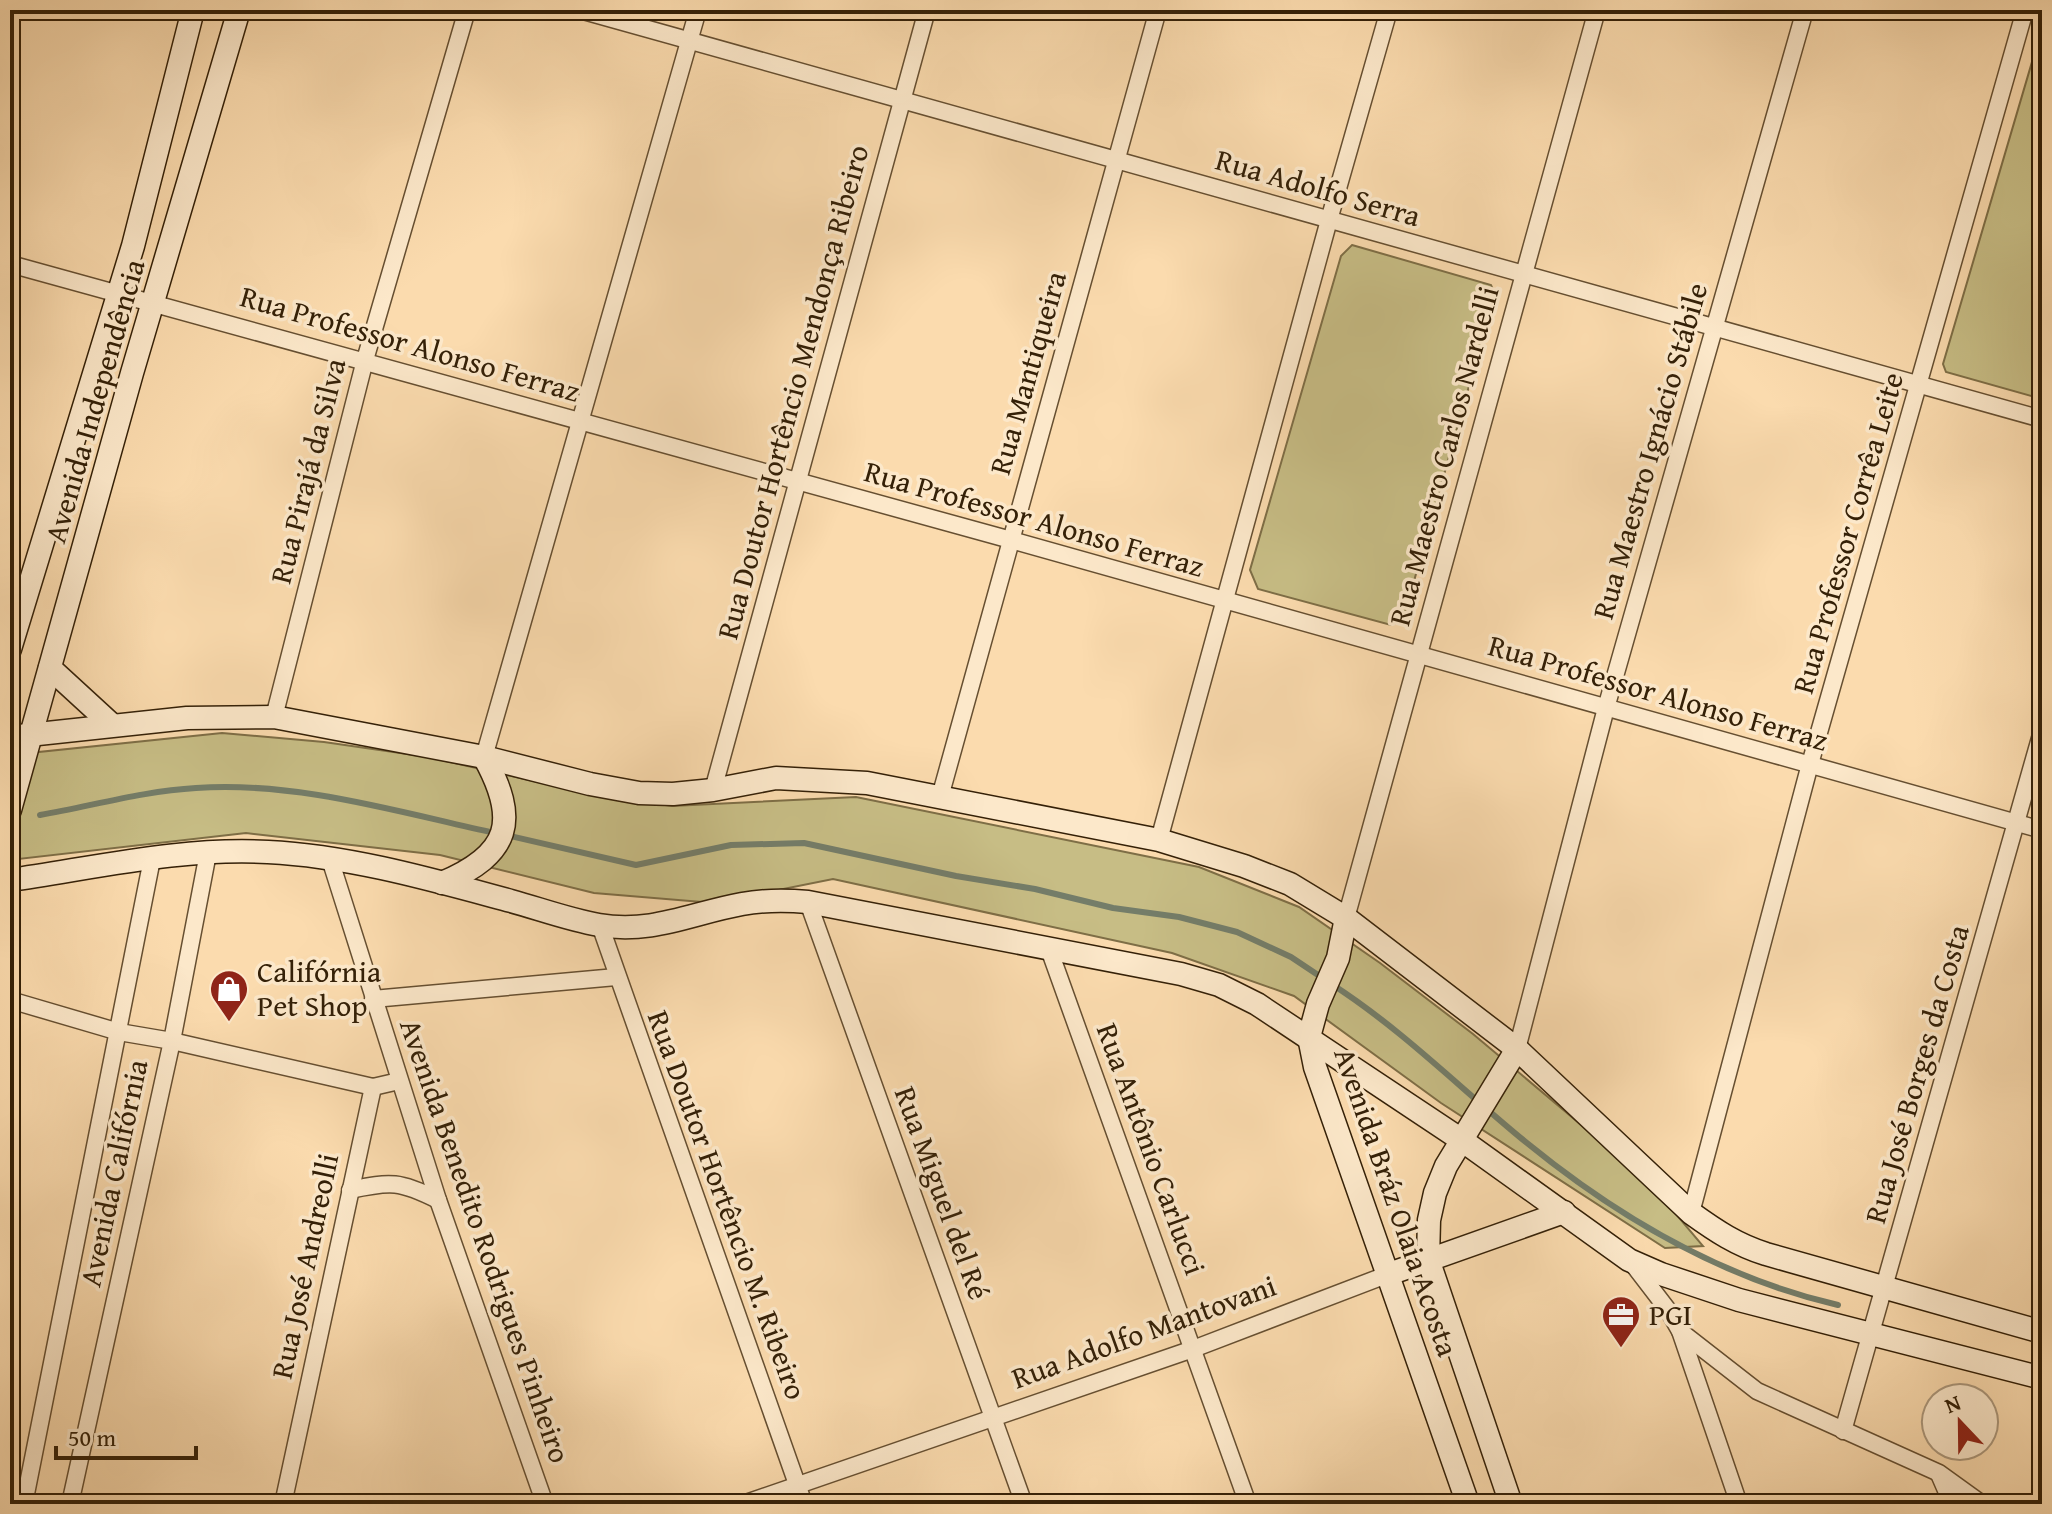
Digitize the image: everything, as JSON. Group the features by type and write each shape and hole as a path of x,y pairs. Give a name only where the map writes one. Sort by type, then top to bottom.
{"street":[{"name":"Avenida Independência","path":"10,649 119,293 193,10"},
{"name":"Avenida Independência","path":"10,810 21,735 50,668 239,10"},
{"name":"Rua Pirajá da Silva","path":"274,717 365,360 467,10"},
{"name":"Rua Adolfo Serra","path":"580,10 2042,419"},
{"path":"442,883 468,872 489,856 502,833 506,808 498,783 484,757 698,10"},
{"name":"Rua Doutor Hortêncio Mendonça Ribeiro","path":"713,790 927,10"},
{"name":"Rua Mantiqueira","path":"940,797 1158,10"},
{"path":"1159,840 1389,10"},
{"name":"Rua Maestro Carlos Nardelli","path":"1346,918 1597,10"},
{"name":"Rua Maestro Ignácio Stábile","path":"1517,1049 1606,708 1805,10"},
{"name":"Rua Professor Corrêa Leite","path":"1691,1213 1810,764 2025,10"},
{"name":"Rua Professor Alonso Ferraz","path":"10,264 365,360 2042,830"},
{"path":"50,668 111,724"},
{"path":"21,735 187,718 274,717 484,757 639,793 713,790 776,778 867,783 1159,840 1244,866 1290,884 1346,918 1517,1049 1691,1213 1723,1237 1742,1247 2042,1332"},
{"name":"Rua José Borges da Costa","path":"1843,1431 2042,731"},
{"path":"10,880 152,859 268,851 330,859 442,883 600,925 640,927 689,919 740,904 778,900 808,902 1181,974 1219,985 1257,1004 1309,1037 1463,1141 1629,1260 1715,1292 2042,1378"},
{"name":"Avenida Califórnia","path":"70,1504 172,1041 208,853"},
{"name":"Avenida Califórnia","path":"24,1504 152,859"},
{"name":"Avenida Benedito Rodrigues Pinheiro","path":"330,859 438,1200 545,1504"},
{"name":"Rua Miguel del Ré","path":"808,902 1024,1504"},
{"name":"Avenida Bráz Olaia Acosta","path":"1346,918 1338,958 1318,1004 1309,1037 1323,1094 1468,1504"},
{"name":"Rua Doutor Hortêncio M. Ribeiro","path":"600,925 804,1504"},
{"name":"Rua Antônio Carlucci","path":"1049,949 1248,1504"},
{"path":"373,999 616,977"},
{"path":"10,1000 119,1032 172,1041 373,1087 399,1081"},
{"name":"Avenida Bráz Olaia Acosta","path":"1511,1504 1428,1259 1429,1220 1446,1166 1517,1049"},
{"name":"Rua José Andreolli","path":"283,1504 373,1087"},
{"path":"350,1190 380,1183 408,1185 438,1200"},
{"name":"Rua Adolfo Mantovani","path":"743,1504 1193,1349 1428,1259 1564,1212"},
{"path":"1629,1260 1668,1310 1680,1331 1739,1504"},
{"path":"1680,1331 1757,1391 1939,1473 1982,1504"},
{"path":"1939,1473 1952,1504"}],"shaded area":[{"path":"2042,28 2042,399 1946,372 1943,364"},
{"path":"1352,245 1491,285 1495,294 1403,620 1391,625 1258,589 1250,570 1341,256"},
{"path":"222,733 324,742 428,757 573,790 672,806 856,797 1199,867 1299,907 1380,963 1473,1034 1648,1181 1703,1246 1665,1248 1441,1103 1294,996 1172,953 833,879 714,903 594,893 440,855 246,833 10,860 10,755"}],"waterway":[{"path":"40,815 157,792 234,787 347,800 495,833"},
{"path":"506,835 636,865 731,845 804,843 956,876 1035,889 1113,908 1179,917 1237,932 1291,957 1324,979"},
{"path":"1333,985 1408,1041 1562,1170 1635,1220 1712,1262 1753,1279 1838,1305"}],"place":[{"name":"Califórnia Pet Shop","path":"229,1023"},
{"name":"PGI","path":"1621,1349"}]}
